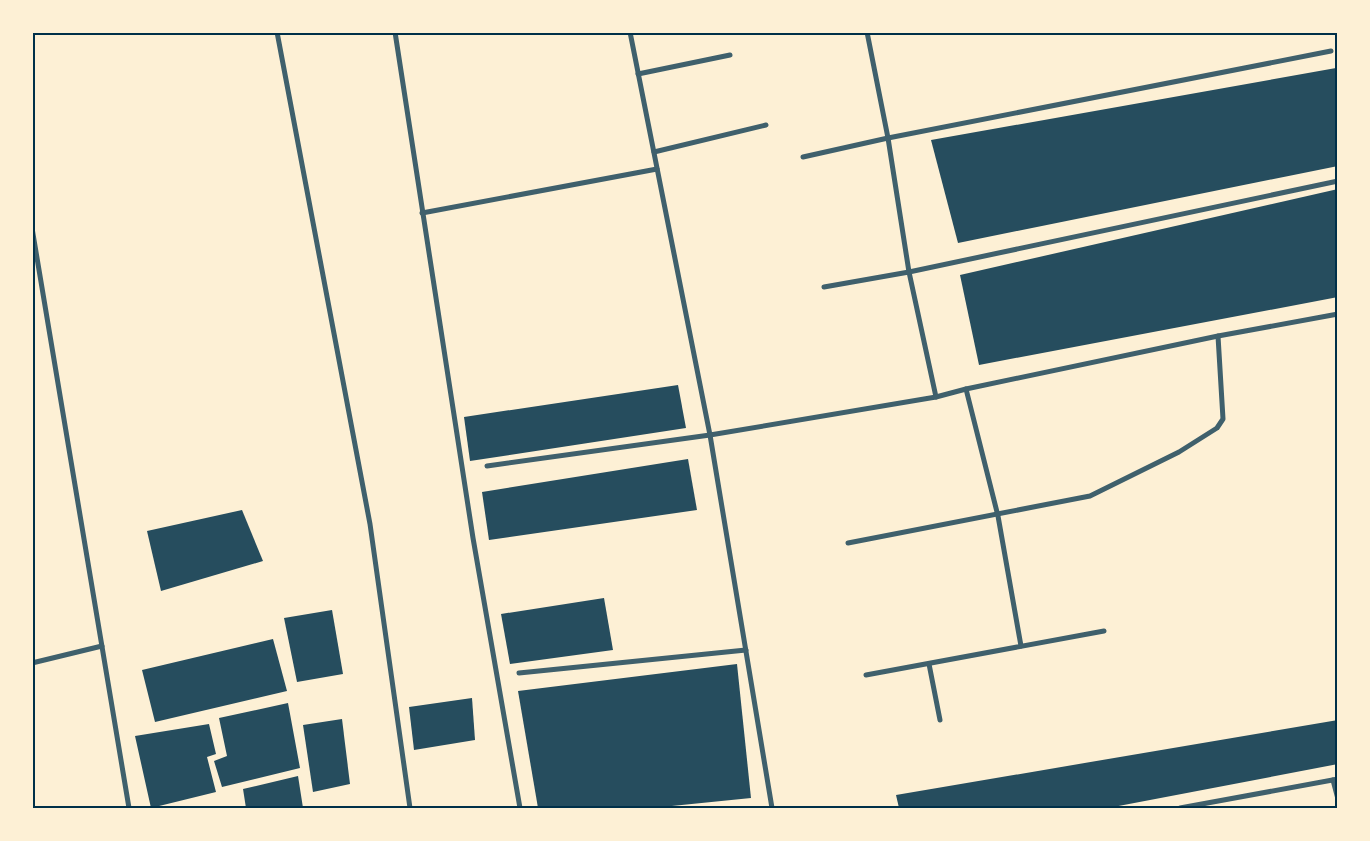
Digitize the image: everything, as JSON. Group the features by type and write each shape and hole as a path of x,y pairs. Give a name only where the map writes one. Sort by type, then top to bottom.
{"street":[{"path":"277,32 370,524 410,808"},
{"path":"395,32 473,538 520,808"},
{"path":"630,32 710,435 772,808"},
{"path":"867,32 888,138 909,272 936,397"},
{"path":"803,157 888,138 1331,52"},
{"path":"638,74 730,56"},
{"path":"654,152 766,125"},
{"path":"422,213 657,169"},
{"path":"824,287 909,272 1338,181"},
{"path":"32,228 130,808"},
{"path":"487,466 710,435 936,397 1218,336 1338,314"},
{"path":"848,543 998,516 1090,496 1179,452 1217,428 1223,419 1224,403 1218,336"},
{"path":"966,389 998,516 1021,646"},
{"path":"866,676 1104,631"},
{"path":"32,663 102,646"},
{"path":"519,672 746,650"},
{"path":"929,664 940,720"},
{"path":"1180,808 1335,779 1338,799"}],"building":[{"path":"1336,68 1338,166 958,243 931,140"},
{"path":"1338,189 1338,297 979,365 960,275"},
{"path":"678,385 686,428 470,461 464,417"},
{"path":"688,459 697,510 489,540 482,492"},
{"path":"242,510 263,561 161,591 147,531"},
{"path":"604,598 613,650 510,664 501,614"},
{"path":"332,610 343,674 297,682 284,618"},
{"path":"273,639 287,691 155,722 142,670"},
{"path":"737,664 751,798 652,808 538,808 518,691"},
{"path":"472,698 475,740 414,750 409,707"},
{"path":"288,703 300,768 222,787 214,761 227,756 219,718"},
{"path":"342,719 350,784 313,792 303,725"},
{"path":"1338,720 1338,764 1108,808 899,808 896,795"},
{"path":"209,724 216,754 207,757 216,792 151,808 135,736"},
{"path":"298,776 303,808 246,808 243,789"}]}
